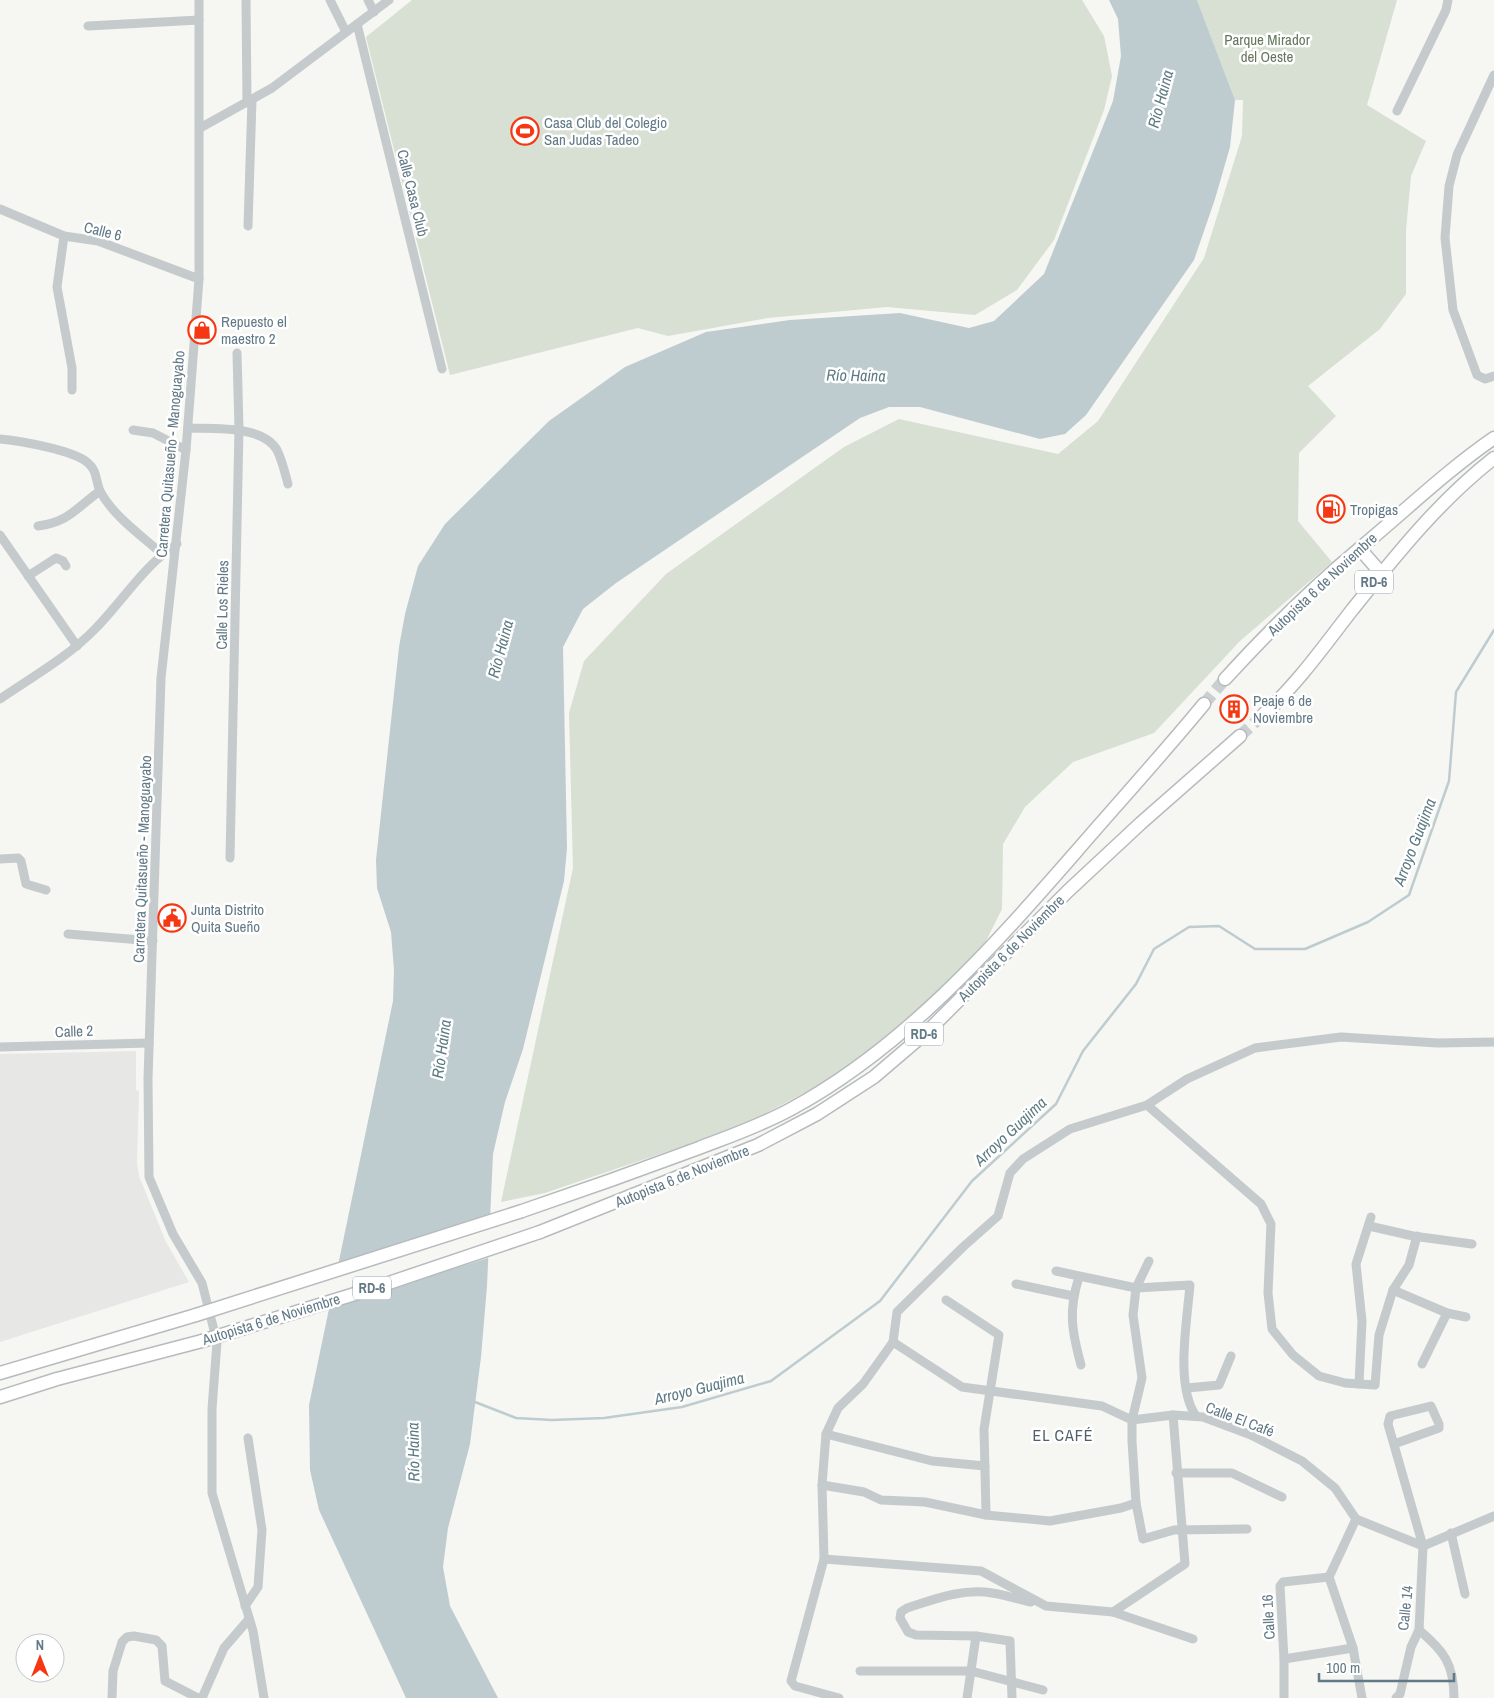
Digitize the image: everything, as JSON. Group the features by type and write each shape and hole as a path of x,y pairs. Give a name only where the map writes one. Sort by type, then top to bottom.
{"highway":[{"name":"Autopista 6 de Noviembre","path":"1225,679 1260,640 1360,549 1467,456 1494,438"},
{"name":"Autopista 6 de Noviembre","path":"1264,714 1308,667 1381,573 1429,516 1455,490 1494,458"},
{"path":"1360,549 1381,573"},
{"name":"Autopista 6 de Noviembre","path":"0,1372 196,1315 522,1212 644,1169 740,1132 790,1110 836,1082 876,1053 960,979 1017,920 1204,704"},
{"name":"Autopista 6 de Noviembre","path":"0,1397 57,1379 202,1341 371,1289 540,1232 758,1145 817,1114 874,1077 929,1030 1068,891 1240,736"}],"street":[{"name":"Carretera Quitasueño - Manoguayabo","path":"199,0 199,279 186,450 161,678 149,1043 149,1177 173,1234 202,1283 217,1342 212,1409 212,1493 249,1619 264,1698"},
{"path":"246,0 250,102 248,226"},
{"path":"330,0 346,32"},
{"path":"368,0 374,12"},
{"path":"200,128 250,102 389,0"},
{"path":"1397,112 1446,10 1448,0"},
{"path":"88,26 199,20"},
{"name":"Calle Casa Club","path":"357,24 442,369"},
{"path":"1494,75 1492,87 1465,134 1457,154 1450,186 1445,238 1453,310 1477,375 1485,379 1494,376"},
{"name":"Calle 6","path":"0,209 64,236 98,241 199,279"},
{"path":"64,236 57,288 72,368 72,390"},
{"name":"Calle Los Rieles","path":"230,858 239,429 237,353"},
{"path":"188,428 239,429 270,442 276,448 288,484"},
{"path":"133,430 153,433 186,450"},
{"path":"0,439 17,440 76,457 88,463 92,468 100,491 128,524 162,554"},
{"path":"38,526 56,524 65,520 100,491"},
{"path":"1,541 77,646"},
{"path":"0,699 77,646 96,628 162,554 176,544"},
{"path":"28,576 56,558 63,560 66,566"},
{"path":"0,859 18,858 21,861 26,884 46,890"},
{"path":"68,934 153,941"},
{"path":"839,1698 795,1686 791,1681 824,1559 822,1485 826,1434 838,1408 863,1384 893,1342 897,1312 963,1247 998,1216 1010,1173 1023,1159 1070,1129 1147,1105 1187,1079 1255,1048 1341,1037 1438,1043 1494,1042"},
{"name":"Calle 2","path":"0,1047 149,1043"},
{"path":"1147,1105 1261,1204 1270,1224 1268,1293 1272,1328 1293,1355 1319,1376 1345,1383 1375,1385 1377,1382 1379,1335 1393,1290 1409,1265 1417,1236"},
{"path":"1359,1384 1362,1320 1356,1264 1370,1222 1417,1236 1472,1244"},
{"path":"1149,1261 1136,1288 1133,1315 1142,1378 1132,1420 1136,1503 1142,1539 1174,1530 1247,1529"},
{"path":"1056,1271 1136,1288 1190,1286 1184,1358 1188,1405 1196,1416"},
{"path":"1079,1277 1073,1296 1071,1328 1081,1365"},
{"path":"1016,1284 1073,1296"},
{"path":"1393,1290 1448,1313 1466,1317"},
{"path":"946,1300 999,1335 984,1429 986,1515"},
{"path":"1422,1364 1448,1313"},
{"path":"893,1342 962,1387 990,1389 1102,1406 1132,1420"},
{"path":"1187,1388 1219,1384 1231,1356"},
{"name":"Calle 14","path":"1394,1444 1439,1428 1431,1406 1390,1416 1388,1424 1423,1546 1420,1630 1411,1647 1400,1694 1396,1698"},
{"path":"1113,1612 1185,1564 1176,1473 1173,1415"},
{"name":"Calle El Café","path":"1132,1420 1173,1415 1204,1417 1251,1435 1302,1462 1335,1488 1356,1520"},
{"path":"826,1434 932,1461 985,1466"},
{"path":"245,1606 258,1588 262,1530 248,1438"},
{"path":"1176,1473 1232,1473 1282,1497"},
{"path":"822,1485 864,1492 881,1500 924,1502 986,1515 1050,1521 1122,1508 1136,1503"},
{"path":"1362,1698 1353,1648 1329,1576 1356,1520 1423,1546 1494,1516"},
{"path":"1451,1533 1465,1594"},
{"path":"824,1559 981,1572 1046,1606"},
{"name":"Calle 16","path":"1284,1698 1280,1586 1283,1582 1329,1576"},
{"path":"1012,1698 1013,1682 1010,1641 976,1636 916,1635 908,1632 900,1618 902,1612 908,1608 954,1594 991,1592 1046,1606 1113,1612 1193,1639"},
{"path":"202,1698 224,1648 249,1619"},
{"path":"1420,1630 1432,1641 1448,1661 1452,1672 1454,1698"},
{"path":"112,1698 113,1671 122,1642 127,1637 134,1636 156,1640 162,1646 164,1655 165,1681 198,1698"},
{"path":"967,1698 976,1636"},
{"path":"1284,1659 1353,1648"},
{"path":"860,1671 971,1671 1043,1690"}],"shaded area":[{"path":"136,1051 136,1090 139,1091 137,1163 139,1176 166,1242 189,1282 0,1342 0,1054"}],"green space":[{"path":"412,0 1082,0 1104,36 1112,76 1104,110 1054,240 1017,290 975,315 887,307 768,318 668,336 638,328 450,375 366,37"},
{"name":"Parque Mirador del Oeste","path":"1197,0 1397,0 1367,105 1426,141 1411,176 1406,230 1406,294 1380,329 1308,386 1336,416 1299,453 1298,521 1332,562 1240,641 1154,733 1073,762 1025,807 1003,844 1002,909 983,947 907,1021 834,1077 742,1126 545,1193 501,1202 573,868 569,713 584,661 666,574 844,447 899,419 1058,454 1098,421 1204,258 1242,136 1243,100 1235,100"}],"water":[{"name":"Río Haina","path":"1109,0 1197,0 1235,100 1230,147 1194,260 1086,415 1065,434 1040,439 920,407 889,407 860,418 616,583 583,609 563,647 567,848 564,881 523,1049 505,1102 493,1154 487,1286 481,1357 470,1444 448,1528 443,1567 450,1606 498,1698 406,1698 319,1510 310,1470 309,1405 393,1001 394,970 391,932 377,888 376,860 399,647 405,614 418,566 445,524 549,421 625,367 706,332 790,320 900,313 969,328 994,321 1044,274 1113,101 1121,56 1118,19"}],"pier":[{"path":"492,1214 491,1257 327,1308 336,1263"}],"waterway":[{"name":"Arroyo Guajima","path":"475,1402 516,1418 552,1420 604,1418 682,1407 771,1381 880,1301 972,1181 1056,1104 1083,1051 1136,984 1154,949 1189,927 1219,926 1255,949 1305,949 1368,922 1409,895 1449,781 1456,692 1494,630"}],"tunnel":[{"path":"1204,704 1225,679"},
{"path":"1240,736 1264,714"}],"place":[{"name":"Casa Club del Colegio San Judas Tadeo","path":"525,131"},
{"name":"Repuesto el maestro 2","path":"202,330"},
{"name":"Tropigas","path":"1331,509"},
{"name":"Peaje 6 de Noviembre","path":"1234,709"},
{"name":"Junta Distrito Quita Sueño","path":"172,918"}],"district":[{"name":"EL CAFÉ","path":"1063,1435"}]}
